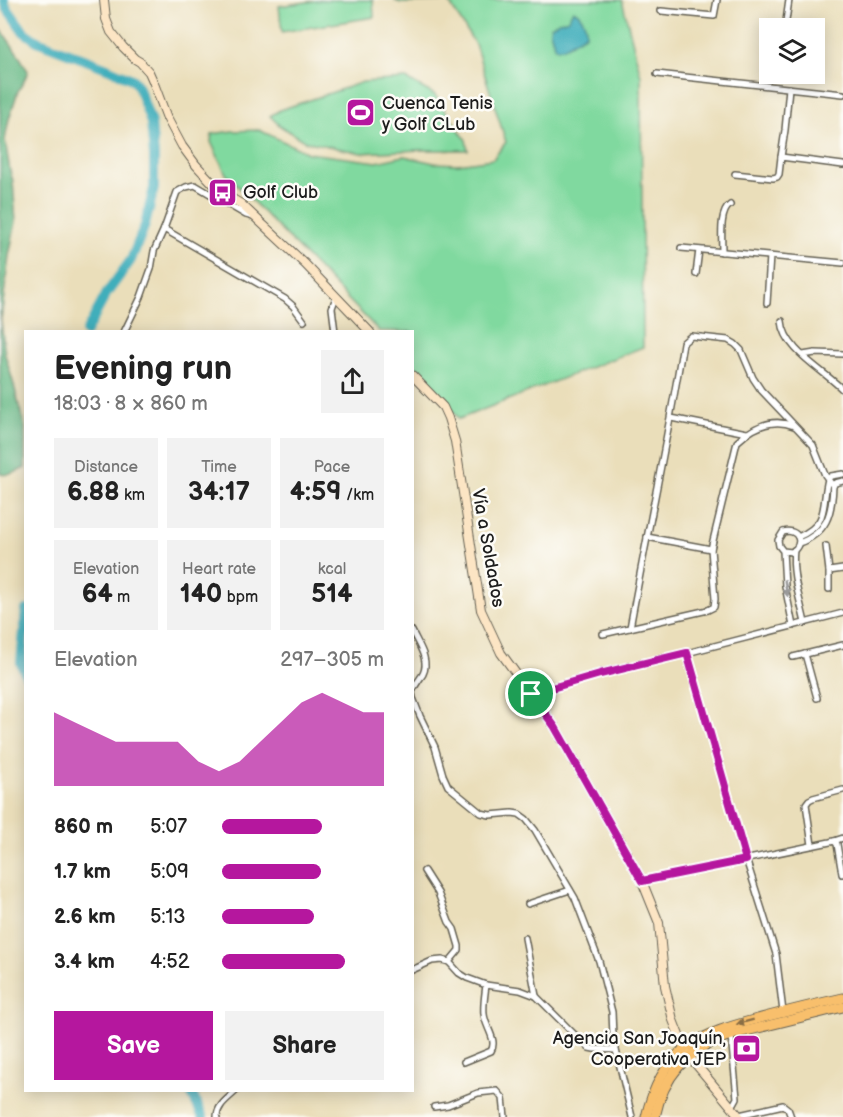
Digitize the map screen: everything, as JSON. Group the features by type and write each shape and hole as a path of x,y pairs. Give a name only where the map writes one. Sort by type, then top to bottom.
{"main road":[{"path":"646,1117 651,1096 667,1068 707,1035 733,1025 843,998"},
{"path":"655,1117 663,1089 687,1053 723,1037 843,1007"}],"street":[{"path":"104,0 106,20 111,32 149,72 166,118 196,165 221,192 241,204 305,264 368,330"},
{"path":"661,11 714,16 717,0"},
{"path":"786,18 789,0"},
{"path":"657,74 843,94"},
{"path":"735,174 773,178 779,174 789,88"},
{"path":"781,157 843,165"},
{"path":"125,330 141,297 151,269 154,251 177,192 195,185 246,215 255,217"},
{"path":"722,252 721,235 724,213 726,207 730,205"},
{"path":"164,229 285,299 304,321"},
{"path":"681,248 843,262"},
{"path":"696,274 699,250"},
{"path":"767,303 770,256"},
{"path":"335,330 332,308 336,297"},
{"path":"782,321 786,336 813,366 843,390"},
{"path":"630,628 671,418 683,343 691,336 728,340 735,344 741,350 761,390 813,445 822,470 833,486 831,508 827,520 814,537 798,540"},
{"path":"803,355 843,354"},
{"name":"Vía a Soldados","path":"414,377 443,407 455,441 482,610 501,653 555,727 642,881 659,923 665,986 673,1020 687,1053 740,1116"},
{"path":"671,418 747,433"},
{"path":"603,634 714,607 716,599 711,549 737,442 759,426 780,422 798,428"},
{"path":"805,623 794,572 794,550 798,540 815,528 821,519 828,479 831,476 843,474"},
{"path":"833,486 843,481"},
{"path":"793,626 785,586 783,551 778,543 778,537 789,531 794,533 798,540"},
{"path":"647,537 711,549"},
{"path":"826,546 829,589"},
{"path":"783,551 794,550"},
{"path":"829,571 843,569"},
{"path":"531,694 600,674 843,613"},
{"path":"414,635 426,665 414,689"},
{"path":"793,657 843,645"},
{"path":"687,653 746,860 776,954 783,1012"},
{"path":"805,654 817,698"},
{"path":"414,701 435,747 448,786 481,813 486,815 512,813 519,814 526,819 536,830 570,890 599,961 612,1012 613,1036 632,1117"},
{"path":"414,716 420,716"},
{"path":"812,845 806,804 808,800 843,790"},
{"path":"642,881 834,842 843,838"},
{"path":"834,842 837,844 842,874"},
{"path":"423,871 438,892 459,946 459,950 449,962"},
{"path":"528,904 570,890"},
{"path":"525,938 536,996"},
{"path":"414,969 441,960 449,962 467,978 486,985 520,990 536,996 589,1048 616,1050"},
{"path":"464,1062 494,1048 484,1016 486,985"},
{"path":"731,1035 737,1098 732,1107"},
{"path":"434,1107 448,1105 478,1093 496,1091 503,1098 505,1117"},
{"path":"217,1117 219,1108 235,1092"},
{"path":"740,1116 780,1105 788,1109 790,1117"}],"green space":[{"path":"321,0 373,0 374,17 282,32 279,6"},
{"name":"Cuenca Tenis y Golf CLub","path":"393,0 622,0 641,76 643,347 459,419 414,367 414,330 378,330 226,174 211,142 212,134 233,131 259,130 308,153 377,162 404,156 434,163 458,164 493,159 506,142 475,44 449,2 401,3"},
{"path":"0,28 28,71 18,91 5,140 13,181 16,222 1,320 5,354 24,423 24,468 0,474"},
{"name":"Cuenca Tenis y Golf CLub","path":"406,79 435,95 466,140 468,150 361,153 304,141 280,126 270,116 280,110 363,82"}],"water":[{"path":"573,10 583,20 586,34 563,48 555,48 550,31 551,26 569,18"}],"waterway":[{"path":"4,0 24,32 37,41 132,79 138,86 151,123 154,188 145,225 131,260 107,293 87,330"},
{"path":"24,631 21,663 24,670"},
{"path":"191,1092 203,1117"}],"place":[{"name":"Cuenca Tenis y Golf CLub","path":"361,113"},
{"name":"Golf Club","path":"222,192"},
{"name":"Agencia San Joaquín, Cooperativa JEP","path":"747,1048"}],"route":[{"path":"687,653 746,860 642,881 555,727 531,694 600,674 687,653"}]}
